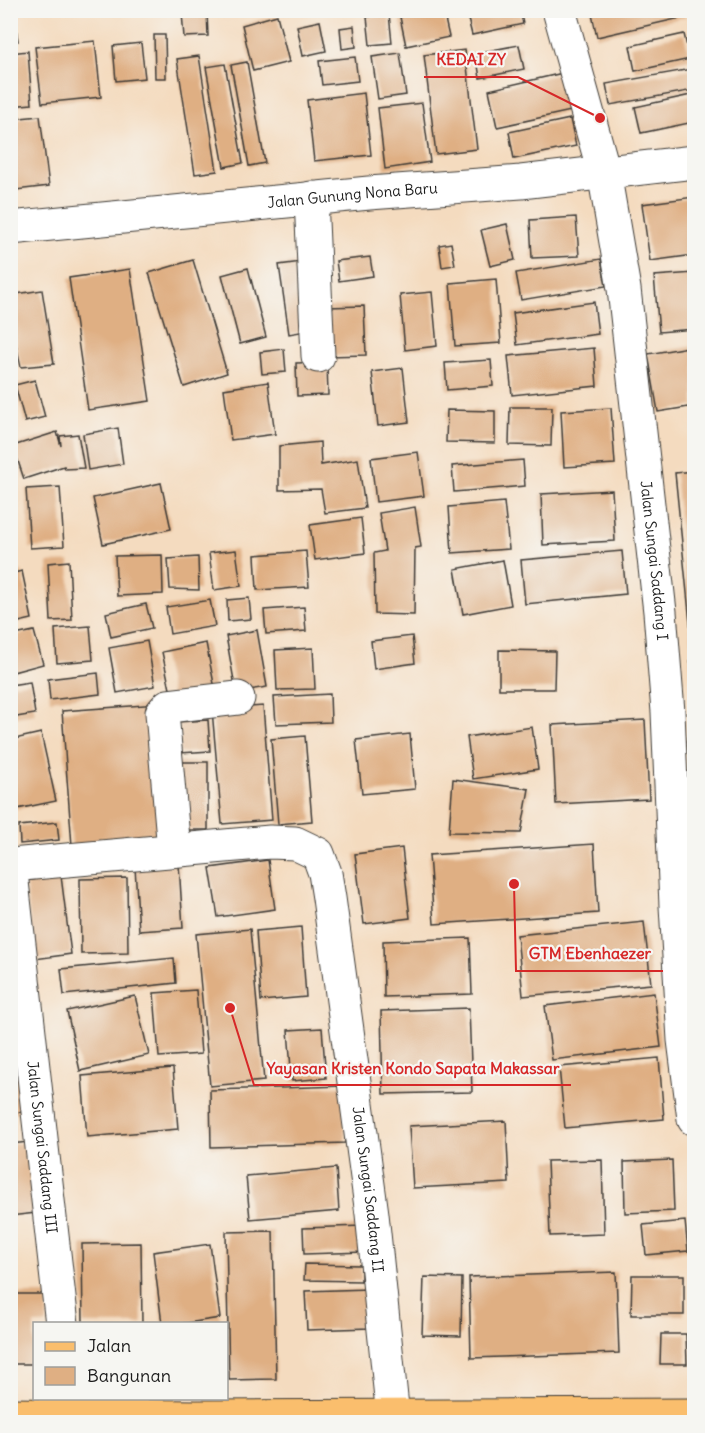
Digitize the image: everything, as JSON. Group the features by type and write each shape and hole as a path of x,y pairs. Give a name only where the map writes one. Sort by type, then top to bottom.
{"main road":[{"path":"10,1415 72,1407 196,1420 393,1417 693,1417"}],"street":[{"name":"Jalan Sungai Saddang I","path":"559,10 604,172 624,289 660,612 668,712 684,1040 694,1119"},
{"name":"Jalan Gunung Nona Baru","path":"10,228 311,198 521,182 694,162"},
{"path":"311,198 318,356"},
{"path":"11,865 174,850 162,713 168,706 238,698"},
{"name":"Jalan Sungai Saddang II","path":"174,850 270,842 295,843 318,854 326,881 371,1203 393,1417"},
{"name":"Jalan Sungai Saddang III","path":"11,865 62,1322"}],"building":[{"path":"443,10 449,37 406,46 400,17"},
{"path":"520,10 523,24 472,35 466,11"},
{"path":"591,10 684,10 685,17 597,37"},
{"path":"14,12 18,41 10,42 10,13"},
{"path":"207,12 208,36 184,37 182,13"},
{"path":"389,14 392,43 370,45 367,17"},
{"path":"277,15 289,62 253,71 242,25"},
{"path":"320,21 326,51 303,56 297,26"},
{"path":"354,26 356,47 342,49 340,28"},
{"path":"684,34 690,59 635,71 630,46"},
{"path":"154,35 165,35 166,78 155,78"},
{"path":"95,41 101,97 42,103 35,47"},
{"path":"141,43 145,78 116,81 113,46"},
{"path":"519,45 524,69 480,78 476,53"},
{"path":"465,50 477,149 436,154 424,55"},
{"path":"28,51 32,104 10,106 10,53"},
{"path":"400,53 406,95 378,99 372,57"},
{"path":"199,56 217,171 195,174 177,59"},
{"path":"355,57 358,81 322,85 319,61"},
{"path":"247,62 265,163 249,166 231,65"},
{"path":"225,64 243,163 224,167 206,67"},
{"path":"691,69 694,90 610,105 606,84"},
{"path":"563,73 571,111 497,127 489,90"},
{"path":"364,93 371,155 314,161 307,100"},
{"path":"691,95 694,122 641,133 635,107"},
{"path":"422,103 430,162 385,169 378,108"},
{"path":"40,116 49,186 16,190 10,148 10,119"},
{"path":"570,119 576,146 514,159 509,132"},
{"path":"694,197 694,255 650,261 642,204"},
{"path":"576,217 579,256 532,258 530,220"},
{"path":"507,224 515,260 490,266 481,230"},
{"path":"451,243 455,265 442,267 439,245"},
{"path":"370,257 373,276 339,281 336,261"},
{"path":"601,259 606,286 521,300 516,273"},
{"path":"193,260 227,373 184,387 149,273"},
{"path":"301,262 312,330 289,334 279,265"},
{"path":"248,268 266,337 240,344 222,275"},
{"path":"130,269 150,401 88,410 69,278"},
{"path":"694,273 694,329 659,332 654,276"},
{"path":"496,279 501,343 455,346 450,283"},
{"path":"42,290 54,364 21,367 10,317 10,295"},
{"path":"432,292 437,346 405,350 400,295"},
{"path":"594,302 598,334 517,345 513,313"},
{"path":"364,306 366,355 328,356 327,307"},
{"path":"694,346 694,406 658,412 648,354"},
{"path":"594,348 597,386 512,395 508,356"},
{"path":"284,349 286,372 262,374 260,352"},
{"path":"491,360 493,386 447,390 445,363"},
{"path":"327,362 328,395 297,396 296,363"},
{"path":"403,368 409,422 378,426 372,372"},
{"path":"35,380 45,417 25,422 15,385"},
{"path":"268,382 275,434 231,440 224,389"},
{"path":"510,407 552,407 551,446 509,445"},
{"path":"611,408 615,464 564,467 561,411"},
{"path":"447,410 495,411 495,443 446,442"},
{"path":"118,428 123,464 88,470 83,434"},
{"path":"57,432 61,446 60,436 78,434 84,468 65,469 64,466 24,479 13,446"},
{"path":"320,442 321,465 358,459 365,508 325,513 321,489 279,490 279,446"},
{"path":"418,452 424,496 376,502 371,458"},
{"path":"523,460 525,486 454,492 452,466"},
{"path":"694,471 694,643 692,643 675,473"},
{"path":"161,483 171,529 103,544 93,498"},
{"path":"60,487 64,546 30,548 26,489"},
{"path":"612,490 615,541 543,545 541,494"},
{"path":"504,502 509,549 452,553 449,507"},
{"path":"415,507 421,547 415,548 414,615 375,614 374,553 385,551 379,513"},
{"path":"361,518 365,553 315,560 310,525"},
{"path":"236,550 241,586 214,590 209,553"},
{"path":"306,551 309,587 257,590 255,555"},
{"path":"622,551 626,594 525,604 521,560"},
{"path":"162,555 163,594 117,596 115,556"},
{"path":"198,557 199,590 170,589 168,559"},
{"path":"503,560 511,605 463,614 455,569"},
{"path":"69,561 72,620 51,621 48,563"},
{"path":"22,571 32,619 10,624 10,574"},
{"path":"249,598 251,619 228,621 227,600"},
{"path":"210,600 215,626 170,634 166,607"},
{"path":"146,604 152,628 111,637 106,613"},
{"path":"304,607 306,631 266,634 264,610"},
{"path":"90,626 93,660 57,663 55,629"},
{"path":"257,630 267,687 236,692 226,636"},
{"path":"34,631 43,664 13,672 10,663 10,636"},
{"path":"412,636 415,663 374,669 371,641"},
{"path":"147,641 155,686 117,693 109,648"},
{"path":"206,643 216,694 173,703 162,652"},
{"path":"313,648 315,689 277,690 275,650"},
{"path":"499,650 555,651 554,689 499,689"},
{"path":"694,658 694,685 693,685 690,659"},
{"path":"98,673 100,694 50,700 48,679"},
{"path":"30,682 35,714 10,718 10,685"},
{"path":"330,694 331,722 276,724 274,697"},
{"path":"158,704 167,839 72,846 62,711"},
{"path":"263,706 272,820 222,824 212,710"},
{"path":"694,711 694,756 692,756 690,712"},
{"path":"208,720 210,751 180,753 177,722"},
{"path":"645,720 649,799 556,804 552,725"},
{"path":"532,727 538,769 473,779 467,737"},
{"path":"41,733 56,801 17,809 10,778 10,740"},
{"path":"410,734 415,789 362,794 356,740"},
{"path":"305,736 312,821 278,824 271,739"},
{"path":"176,762 208,762 208,830 176,830"},
{"path":"453,779 529,789 521,833 449,832"},
{"path":"57,822 59,840 20,844 19,826"},
{"path":"594,844 598,913 434,924 429,855"},
{"path":"402,848 410,918 364,924 355,854"},
{"path":"268,860 275,909 218,917 210,868"},
{"path":"179,864 183,928 139,931 135,867"},
{"path":"61,876 71,954 35,959 25,881"},
{"path":"127,878 128,953 81,954 80,879"},
{"path":"644,922 651,984 523,996 517,935"},
{"path":"301,927 306,997 261,1001 256,931"},
{"path":"250,929 264,1081 210,1086 196,934"},
{"path":"470,938 472,994 384,997 383,941"},
{"path":"174,958 176,983 64,995 61,969"},
{"path":"196,990 201,1054 159,1057 154,993"},
{"path":"654,993 661,1047 552,1060 545,1006"},
{"path":"135,996 149,1055 80,1071 67,1011"},
{"path":"469,1008 472,1092 383,1094 381,1011"},
{"path":"322,1028 326,1078 292,1081 288,1030"},
{"path":"659,1058 664,1119 565,1128 559,1067"},
{"path":"173,1068 178,1129 87,1137 82,1076"},
{"path":"21,1076 24,1112 10,1113 10,1078"},
{"path":"344,1086 345,1143 211,1147 210,1090"},
{"path":"506,1121 509,1183 413,1188 409,1126"},
{"path":"29,1142 36,1213 10,1216 10,1144"},
{"path":"602,1160 604,1234 550,1236 547,1161"},
{"path":"672,1160 674,1211 625,1213 624,1162"},
{"path":"336,1168 339,1211 250,1219 246,1176"},
{"path":"685,1221 688,1251 646,1255 643,1225"},
{"path":"363,1226 365,1252 304,1254 303,1228"},
{"path":"273,1231 276,1379 229,1380 226,1232"},
{"path":"10,1239 14,1239 15,1271 10,1271"},
{"path":"141,1243 142,1322 83,1322 82,1244"},
{"path":"210,1244 220,1318 193,1322 162,1322 153,1252"},
{"path":"305,1264 361,1265 361,1281 304,1280"},
{"path":"616,1272 619,1353 471,1358 469,1277"},
{"path":"632,1275 684,1275 684,1315 631,1315"},
{"path":"424,1277 462,1278 461,1336 422,1335"},
{"path":"369,1289 370,1328 307,1330 305,1291"},
{"path":"10,1294 47,1294 47,1322 33,1322 33,1364 10,1364"},
{"path":"661,1334 686,1334 687,1364 660,1364"}],"place":[{"name":"KEDAI ZY","path":"600,118"},
{"name":"GTM Ebenhaezer","path":"514,884"},
{"name":"Yayasan Kristen Kondo Sapata Makassar","path":"230,1008"}]}
